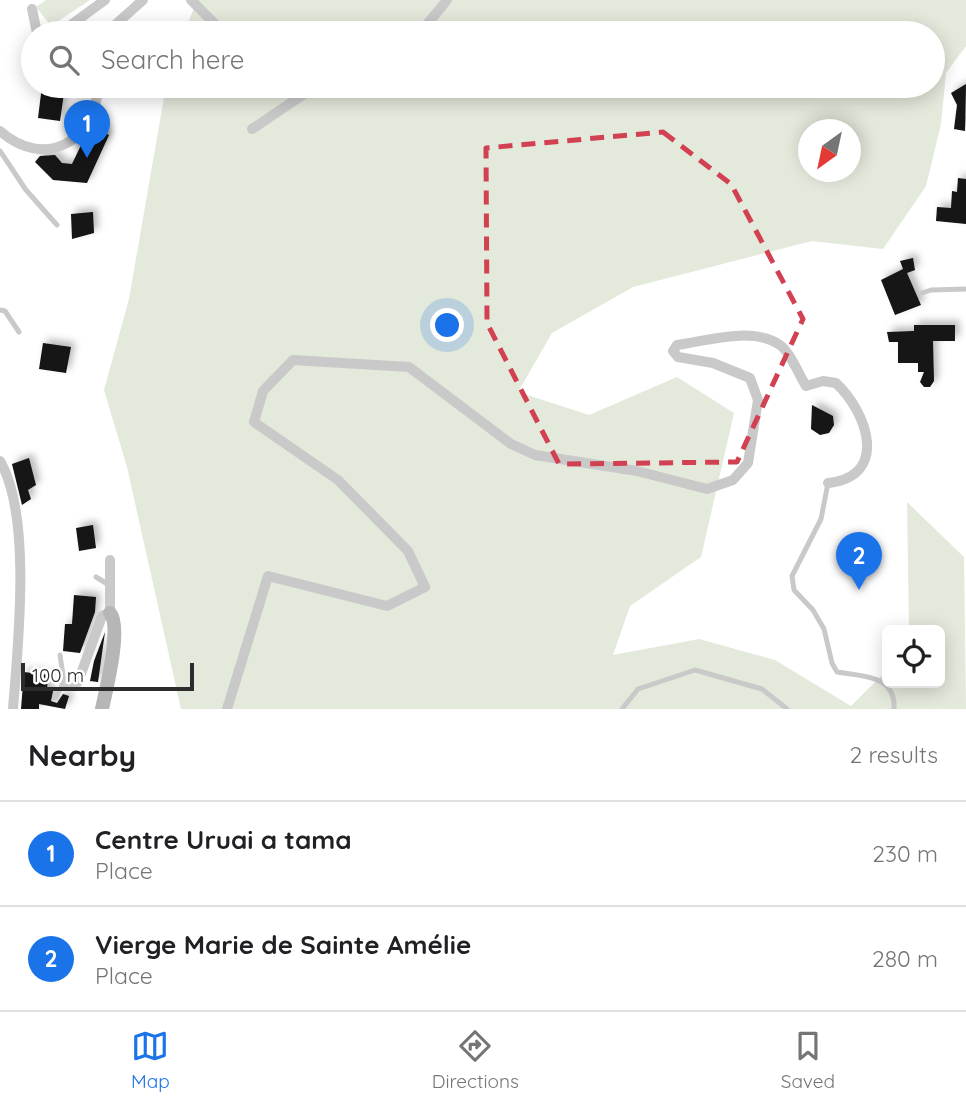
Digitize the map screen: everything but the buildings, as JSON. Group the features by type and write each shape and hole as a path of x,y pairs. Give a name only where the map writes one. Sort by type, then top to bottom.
{"street":[{"path":"76,21 105,0"},
{"path":"119,21 143,0"},
{"path":"191,0 212,21"},
{"path":"430,21 447,0"},
{"path":"32,9 34,21"},
{"path":"0,131 24,146 50,148 65,143 89,125 98,98"},
{"path":"252,129 298,98"},
{"path":"227,709 268,576 387,606 425,587 408,551 338,480 254,422 262,391 293,360 409,367 511,444 535,455 637,471 707,489 733,481 748,463 758,400 750,378 713,363 678,357 674,351 677,345 747,337 764,338 781,345 806,386 822,381 836,383 857,410 868,452 864,467 854,477 828,483"},
{"path":"0,461 19,522 19,637 13,709"},
{"path":"102,709 115,620 110,613 110,560"},
{"path":"64,682 78,682 96,627 102,616 110,613"}],"lane":[{"path":"0,151 26,190 57,226"},
{"path":"922,293 931,289 966,289"},
{"path":"0,310 5,311 19,332"},
{"path":"828,483 821,519 793,576 794,590 813,610 824,629 832,663 837,672 879,679 889,686 894,709"},
{"path":"96,577 112,586"},
{"path":"55,698 64,682 60,655"},
{"path":"622,709 638,689 695,670 762,689 787,709"}],"highlighted area":[{"path":"663,132 731,184 803,319 737,462 559,464 487,323 486,148"}],"shaded area":[{"path":"46,0 90,0 58,21 47,21 36,7"},
{"path":"197,0 966,0 966,46 946,73 945,83 945,21 189,21"},
{"path":"164,98 944,98 941,124 926,186 883,249 812,241 633,287 552,333 518,392 589,415 677,377 734,413 701,557 630,606 613,655 699,639 775,660 851,706 882,675 882,688 945,688 945,625 909,625 907,502 964,557 966,709 181,709 127,467 104,390 129,299"}],"place":[{"name":"Centre Uruai a tama","path":"87,158"},
{"name":"Vierge Marie de Sainte Amélie","path":"859,590"}]}
